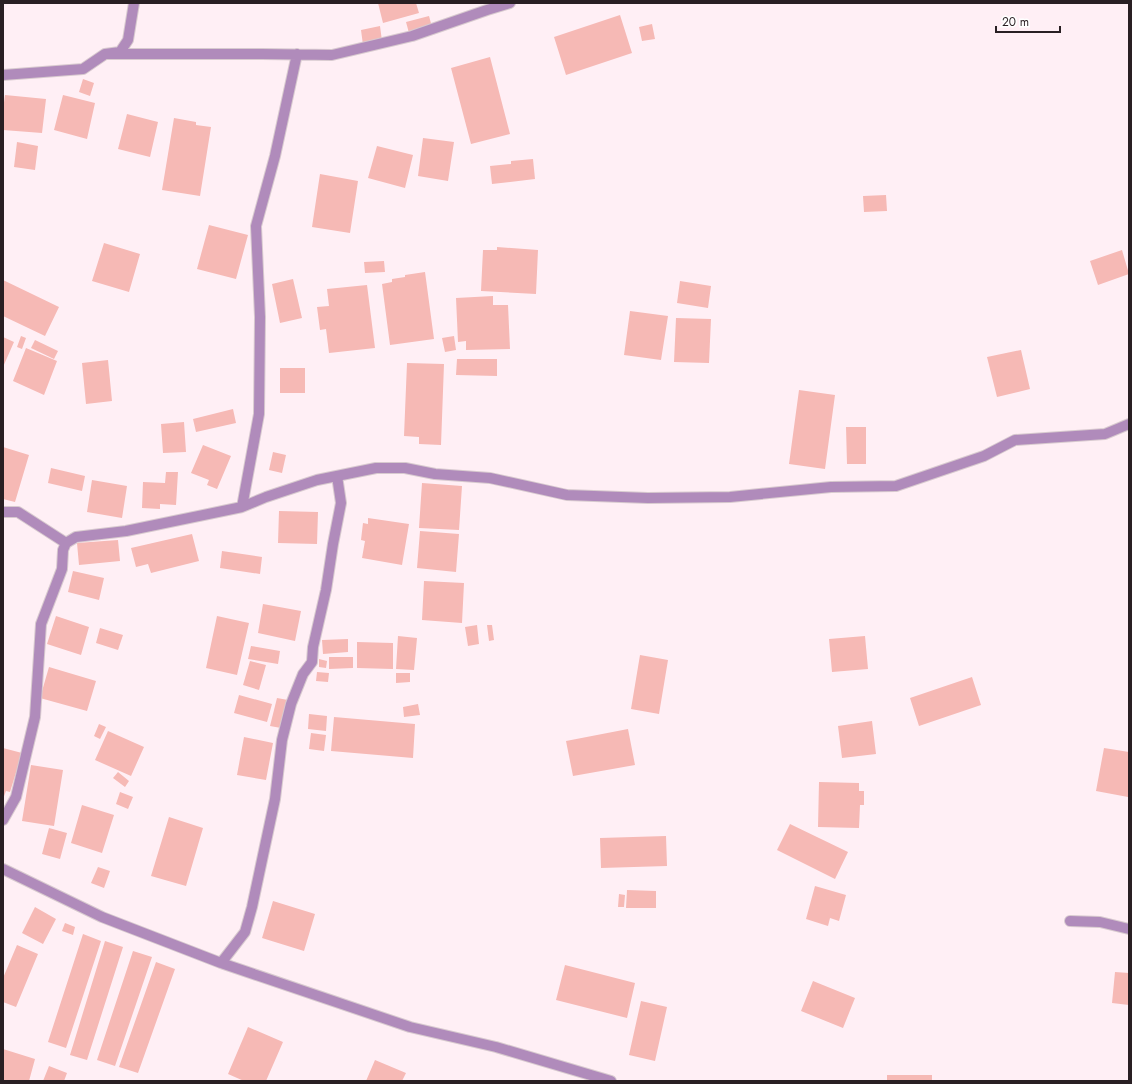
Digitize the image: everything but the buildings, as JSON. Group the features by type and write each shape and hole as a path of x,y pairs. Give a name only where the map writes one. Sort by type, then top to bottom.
{"street":[{"path":"3,75 83,69 105,54 120,52 128,40 134,3"},
{"path":"105,54 332,55 412,36 510,3"},
{"path":"242,507 259,414 260,316 256,226 275,156 297,54"},
{"path":"3,820 16,797 35,717 41,624 62,569 63,550 66,543 76,537 126,531 242,507 266,497 317,480 376,468 405,468 435,474 490,478 567,494 648,498 730,498 831,487 896,486 984,456 1016,440 1105,434 1129,424"},
{"path":"221,963 245,932 252,907 275,799 285,726 291,704 303,674 312,662 313,647 326,590 341,503 337,476"},
{"path":"3,512 18,512 66,543"},
{"path":"3,869 102,917 221,963 410,1027 496,1047 611,1081"},
{"path":"1070,921 1100,922 1129,929"}]}
